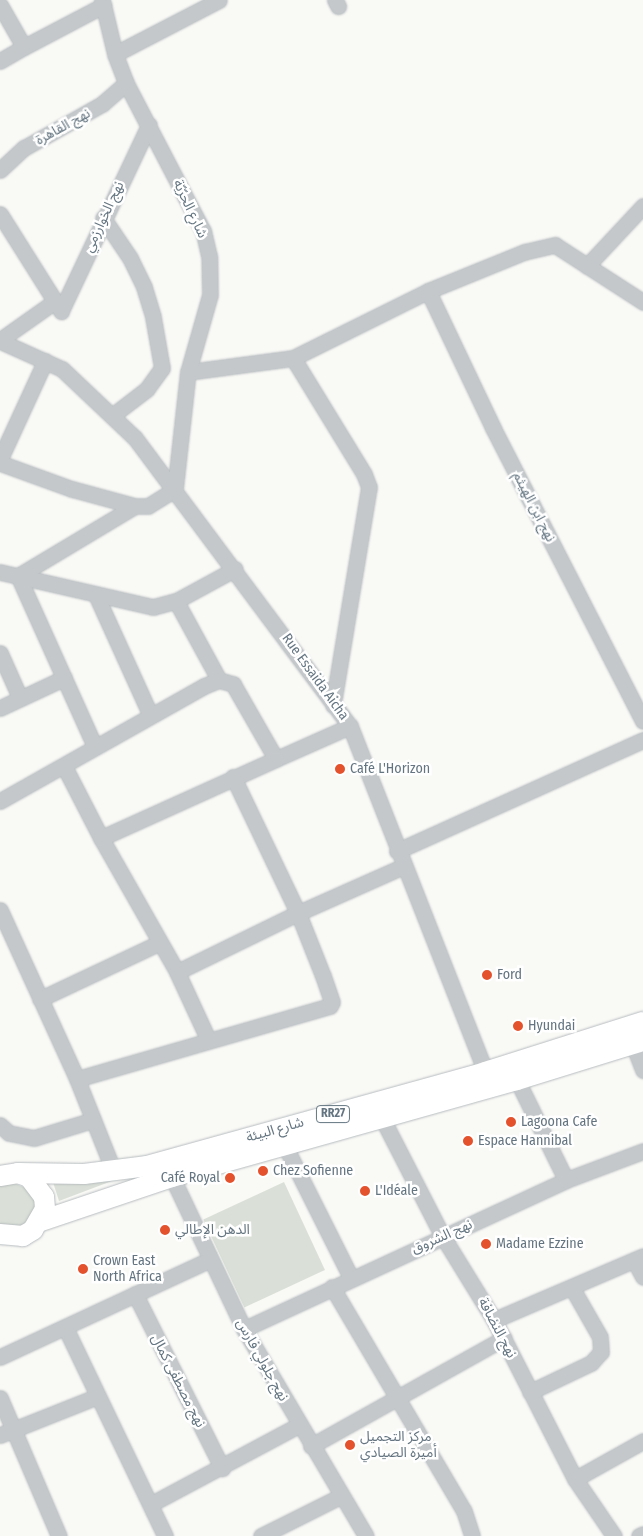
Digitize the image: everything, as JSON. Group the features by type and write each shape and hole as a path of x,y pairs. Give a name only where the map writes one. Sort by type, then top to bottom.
{"main road":[{"name":"شارع البيئة","path":"41,1221 172,1177 382,1118 643,1022"},
{"name":"شارع البيئة","path":"5,1175 114,1172 147,1166 488,1079 516,1080 638,1042"},
{"name":"RR27","path":"0,1234 23,1236 41,1221 45,1209 44,1197 39,1186 5,1175"}],"street":[{"path":"115,54 219,0"},
{"path":"0,61 103,3"},
{"name":"شارع الحرّيّة","path":"103,3 115,54 126,83 203,231 209,256 210,295 188,372 175,489"},
{"path":"0,5 24,47"},
{"name":"نهج القاهرة","path":"0,170 24,148 102,104 126,83"},
{"name":"نهج الخوارزمي","path":"0,341 58,306 104,218 149,124"},
{"path":"587,266 643,206"},
{"path":"0,214 58,306"},
{"path":"104,218 130,258 144,287 153,317 162,368 147,389 112,414"},
{"path":"188,372 293,358 428,291 524,252 555,245 643,302"},
{"name":"نهج ابن الهيثم","path":"428,291 493,428 643,721"},
{"name":"Rue Essaida Aicha","path":"0,341 62,369 112,414 175,489 236,569 350,726 397,851 488,1079"},
{"path":"293,358 364,474 369,487 333,705"},
{"path":"0,459 45,361"},
{"path":"0,463 72,489 135,506 148,506 175,489"},
{"path":"18,576 135,506"},
{"path":"0,572 140,606 176,602 236,569"},
{"path":"18,576 95,747"},
{"path":"96,595 150,714"},
{"path":"176,602 219,680"},
{"path":"0,653 20,698"},
{"path":"0,708 64,678"},
{"path":"0,801 64,766 150,714 219,680 232,684 276,758"},
{"path":"101,838 232,777 350,726"},
{"path":"397,851 643,740"},
{"path":"64,766 101,838 177,972 208,1039"},
{"path":"78,1079 208,1039 330,1006 332,1002 298,913 232,777"},
{"path":"177,972 298,913 404,866"},
{"path":"0,910 3,927 78,1079 114,1172"},
{"path":"40,999 159,943"},
{"path":"638,1042 643,1070"},
{"path":"516,1080 566,1180"},
{"name":"نهج النضافة","path":"382,1118 443,1237 504,1338 575,1479 614,1536"},
{"path":"0,1125 9,1133 34,1138 93,1120"},
{"path":"284,1144 351,1278"},
{"name":"نهج الشروق","path":"244,1329 566,1180 643,1151"},
{"name":"نهج جلولي فارس","path":"172,1177 209,1260 244,1329 310,1446 366,1536"},
{"path":"494,1320 638,1258 643,1277"},
{"path":"0,1357 209,1260"},
{"path":"332,1288 399,1396 464,1511 472,1536"},
{"path":"530,1392 591,1363 601,1352 600,1337 572,1288"},
{"name":"نهج مصطفى كمال","path":"135,1294 222,1468"},
{"path":"65,1327 166,1536"},
{"path":"310,1446 504,1338"},
{"path":"6,1433 98,1396"},
{"path":"0,1398 6,1433 59,1536"},
{"path":"151,1504 222,1468 299,1425"},
{"path":"575,1479 643,1441"},
{"path":"261,1536 341,1496"},
{"path":"639,1536 643,1534"}],"shaded area":[{"path":"133,1173 59,1201 53,1182"},
{"path":"11,1182 26,1188 35,1201 35,1209 22,1228 0,1228 0,1185"},
{"path":"284,1182 325,1270 244,1308 203,1220"}],"place":[{"name":"Café L'Horizon","path":"340,769"},
{"name":"Ford","path":"487,975"},
{"name":"Hyundai","path":"518,1026"},
{"name":"Lagoona Cafe","path":"511,1122"},
{"name":"Espace Hannibal","path":"468,1141"},
{"name":"Chez Sofienne","path":"263,1171"},
{"name":"Café Royal","path":"230,1178"},
{"name":"L'Idéale","path":"365,1191"},
{"name":"الدهن الإطالي","path":"165,1230"},
{"name":"Madame Ezzine","path":"486,1244"},
{"name":"Crown East North Africa","path":"83,1269"},
{"name":"مركز التجميل أميرة الصيادي","path":"350,1445"}]}
